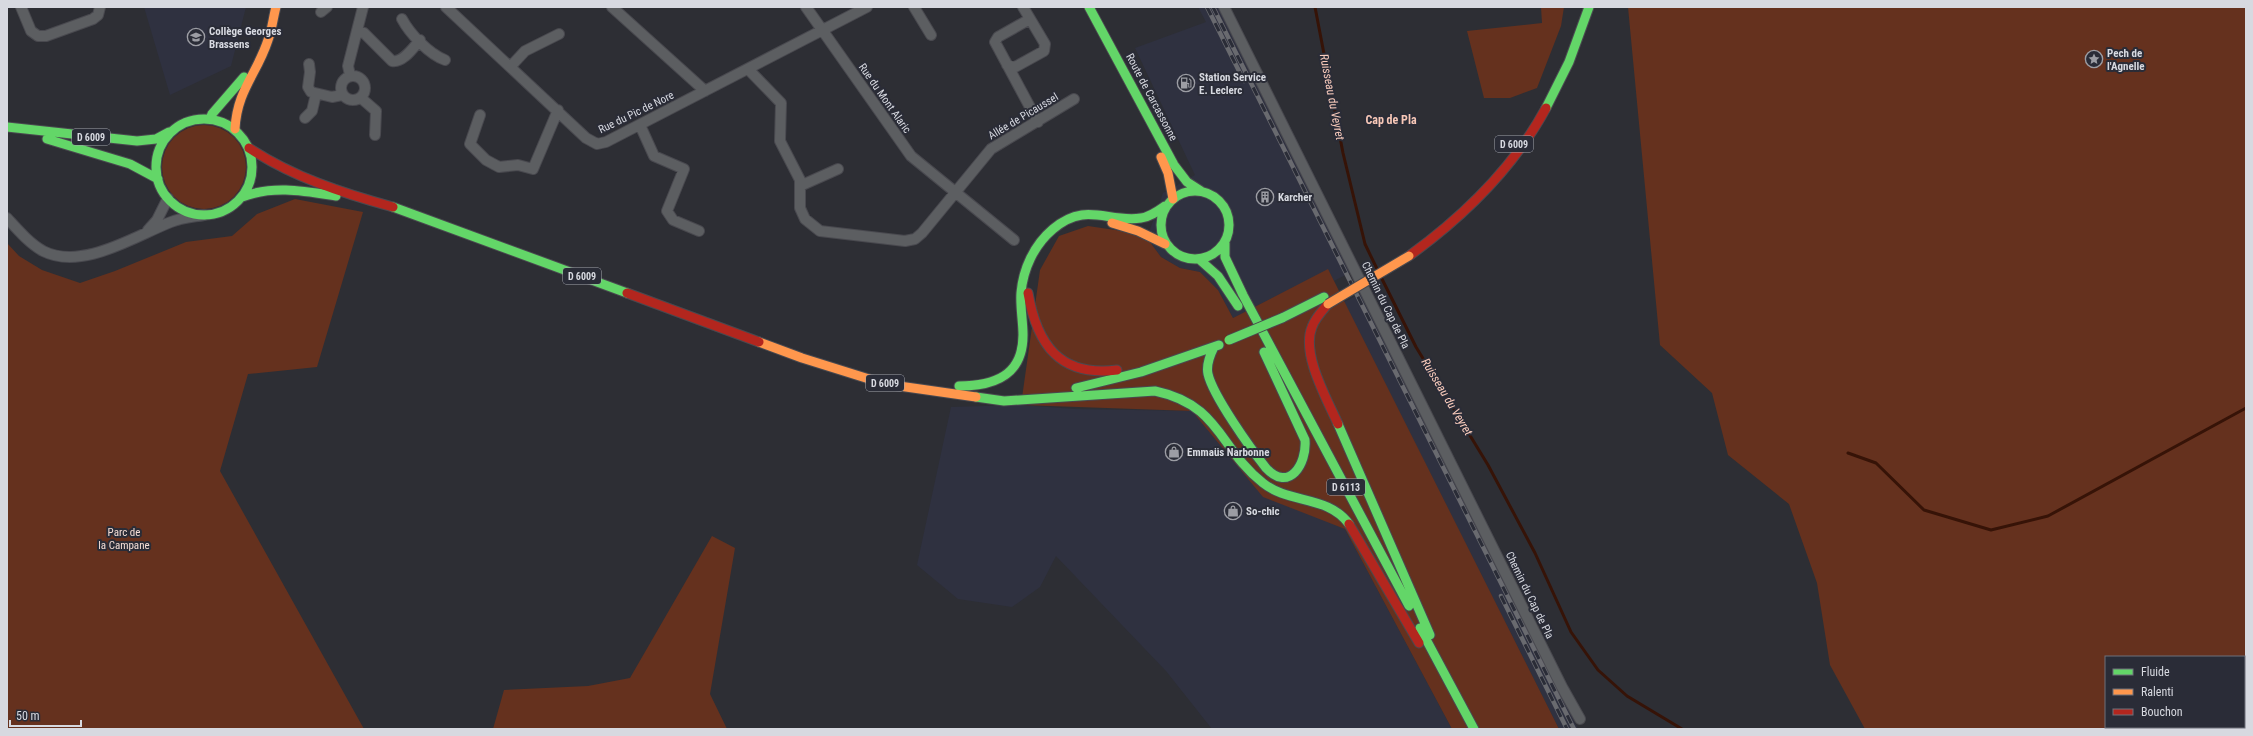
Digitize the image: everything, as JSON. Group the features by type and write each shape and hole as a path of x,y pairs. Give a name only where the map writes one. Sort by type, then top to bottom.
{"main road":[{"path":"235,130 236,111 241,95 268,41 276,7"},
{"name":"Route de Carcassonne","path":"1084,7 1165,164 1172,198"},
{"name":"Route de Carcassonne","path":"1089,7 1174,165 1187,182 1201,191"},
{"name":"D 6009","path":"1408,254 1467,200 1500,163 1517,140 1551,80 1576,25 1580,7"},
{"name":"D 6009","path":"249,148 272,164 289,172 361,198 409,211 802,358 885,384 933,392 971,395 1033,394 1086,387 1148,370 1214,347 1326,300 1408,254 1446,229 1488,189 1542,117 1575,49 1589,7"},
{"path":"210,119 212,114 257,62"},
{"path":"210,119 223,122 235,130 249,148 252,168 249,184 242,197 226,210 204,215 182,209 168,198 158,179 158,154 162,142 172,131 189,121 210,119"},
{"name":"D 6009","path":"7,128 148,142 172,131"},
{"name":"D 6009","path":"7,128 130,164 158,179"},
{"name":"D 6009","path":"242,197 262,189 283,189 361,198"},
{"path":"802,358 908,381 974,387 995,383 1008,374 1018,360 1023,342 1021,292 1026,269 1042,240 1062,224 1085,214 1098,214 1125,218 1140,218 1152,215 1165,206 1172,198 1191,191 1201,191 1216,198 1227,214 1229,224 1224,243 1211,256 1200,260 1181,257 1172,252 1165,244 1123,225 1088,218 1075,219"},
{"path":"1165,206 1160,225 1165,244"},
{"name":"D 6113","path":"1224,243 1225,257 1243,296 1304,406 1474,729"},
{"name":"D 6113","path":"1200,260 1218,276 1229,290 1258,340 1465,729"},
{"path":"1026,269 1029,301 1042,337 1059,358 1078,370 1091,373 1112,372 1214,347"},
{"path":"1326,300 1312,323 1308,338 1315,370 1459,700"},
{"path":"1214,347 1208,365 1208,374 1224,403 1262,466 1272,474 1280,477 1288,476 1299,470 1304,462 1305,440 1258,340"},
{"path":"971,395 1004,401 1155,391 1166,392 1187,399 1209,419 1262,483 1287,496 1319,503 1340,514 1353,530 1419,643"}],"street":[{"path":"21,7 31,31 38,36 46,36 93,19 98,15 100,7"},
{"path":"350,75 348,66 364,7"},
{"name":"Rue du Pic de Nore","path":"446,7 511,66 586,138 597,144 606,142 640,125 867,7"},
{"path":"612,7 705,91"},
{"name":"Rue du Mont Alaric","path":"806,7 824,30 880,115 911,156 1014,240"},
{"path":"914,7 931,35"},
{"path":"1007,65 1015,67 1044,51 1045,44 1023,7"},
{"name":"Chemin du Cap de Pla","path":"1224,7 1562,687 1580,719"},
{"path":"402,19 406,28 436,56 445,60"},
{"path":"1030,19 998,37 995,42 1038,122"},
{"path":"358,32 364,33 392,61 396,62 401,60 420,40"},
{"path":"511,66 525,51 559,34"},
{"path":"309,64 308,87 316,94 332,97 342,95"},
{"name":"Allée de Picaussel","path":"748,69 781,103 780,141 800,180 800,208 805,219 820,231 905,241 915,239 922,233 992,149 1074,99"},
{"path":"350,75 343,81 342,95 346,100 352,102 362,98"},
{"path":"350,75 361,78 364,84 362,98"},
{"path":"305,118 312,111 316,94"},
{"path":"362,98 376,111 375,135"},
{"path":"480,115 470,144 475,150 486,160 499,167 518,165 533,169 558,110"},
{"path":"640,125 654,156 684,169 667,211 673,220 699,231"},
{"path":"800,186 838,169"},
{"path":"140,236 157,220 168,198"},
{"path":"7,218 24,237 39,247 62,258 84,256 140,236 170,222 204,215"},
{"path":"1459,700 1462,713 1470,729"}],"shaded area":[{"name":"Collège Georges Brassens","path":"144,7 246,7 231,66 170,95"},
{"path":"1198,7 1219,7 1351,272 1334,281 1328,270 1233,318 1218,290 1200,272 1180,268 1161,257 1147,238 1163,193 1195,175 1135,48 1206,22"},
{"path":"1362,293 1578,729 1559,729 1344,302"},
{"path":"1021,405 1075,409 1192,411 1345,529 1452,729 1212,729 1166,671 1056,556 1040,587 1012,607 958,599 917,565 951,407"}],"green space":[{"path":"1541,7 1564,7 1561,26 1537,88 1510,98 1484,98 1467,31 1542,23"},
{"path":"1628,7 2246,7 2246,729 1865,729 1830,665 1817,583 1789,504 1728,455 1712,393 1660,345"},
{"path":"204,125 220,128 234,137 243,151 246,167 243,183 234,197 220,206 204,209 188,206 174,197 165,183 162,167 165,151 174,137 188,128"},
{"name":"Parc de la Campane","path":"295,199 363,212 317,367 248,374 220,471 364,729 7,729 7,243 19,256 42,270 80,283 115,271 186,242 232,236 257,214"},
{"path":"1088,226 1122,231 1147,238 1161,257 1180,268 1200,272 1218,290 1233,318 1328,269 1559,729 1452,729 1345,529 1263,497 1192,411 1021,405 1040,270 1059,236"},
{"path":"712,536 735,548 710,694 727,729 493,729 504,690 588,686 630,678"}],"waterway":[{"name":"Ruisseau du Veyret","path":"1315,7 1343,153 1365,244 1378,271"},
{"name":"Ruisseau du Veyret","path":"1381,277 1416,347 1488,465 1535,553 1571,632 1598,670 1627,696 1682,729"},
{"path":"1848,453 1876,463 1924,510 1991,530 2048,516 2246,408"}],"railway":[{"path":"1207,7 1244,81"},
{"path":"1213,7 1574,729"},
{"path":"1501,596 1567,729"}],"traffic: fast":[{"path":"1089,7 1174,165 1187,182 1201,191"},
{"path":"1546,108 1569,62 1589,7"},
{"path":"210,119 212,114 244,77"},
{"path":"204,119 222,123 231,127 238,133 244,140 248,149 252,167 248,185 244,194 238,201 231,207 222,211 204,215 186,211 177,207 170,201 164,194 160,185 156,167 160,149 164,140 170,133 177,127 186,123 204,119"},
{"path":"7,127 137,141 156,139 169,132"},
{"path":"47,139 130,164 158,179"},
{"path":"242,197 254,193 277,190 300,191 336,196"},
{"path":"1188,191 1202,191 1214,196 1224,206 1229,218 1229,225 1229,232 1224,244 1214,254 1202,259 1188,259 1176,254 1166,244 1161,232 1161,218 1166,206 1176,196 1188,191"},
{"path":"959,386 984,384 995,381 1012,369 1018,360 1022,349 1023,335 1021,293 1024,275 1035,250 1046,235 1065,221 1076,216 1097,215 1129,219 1141,218 1151,215 1165,206"},
{"path":"393,207 627,293"},
{"path":"1225,243 1225,257 1243,295 1409,606"},
{"path":"1200,260 1218,276 1238,306"},
{"path":"1282,318 1324,297"},
{"path":"1229,340 1282,318"},
{"path":"1076,388 1141,372 1219,345"},
{"path":"1214,347 1208,364 1208,374 1211,384 1242,436 1266,468 1274,475 1282,478 1289,476 1300,466 1305,449 1305,440 1264,352"},
{"path":"976,397 1004,401 1155,391 1177,398 1194,406 1207,417 1248,470 1263,483 1273,490 1330,508 1349,524"},
{"path":"1338,424 1430,635"},
{"path":"1420,628 1474,729"}],"traffic: slow":[{"path":"235,129 239,103 264,52 271,32 276,7"},
{"path":"1161,157 1168,173 1173,199"},
{"path":"1112,223 1138,231 1165,244"},
{"path":"1328,304 1409,256"},
{"path":"759,342 802,358 885,384 976,397"}],"traffic: jam":[{"path":"1409,256 1449,225 1486,190 1518,151 1546,108"},
{"path":"249,148 300,176 337,190 393,207"},
{"path":"627,293 759,342"},
{"path":"1028,293 1032,312 1038,328 1045,342 1054,354 1066,362 1080,368 1097,371 1117,370"},
{"path":"1328,304 1313,324 1310,338 1310,350 1312,363 1338,424"},
{"path":"1349,524 1419,643"}],"place":[{"name":"Collège Georges Brassens","path":"196,37"},
{"name":"Pech de l'Agnelle","path":"2094,59"},
{"name":"Station Service E. Leclerc","path":"1186,83"},
{"name":"Karcher","path":"1265,197"},
{"name":"Emmaüs Narbonne","path":"1174,452"},
{"name":"So-chic","path":"1233,511"}],"district":[{"name":"Cap de Pla","path":"1391,120"}]}
